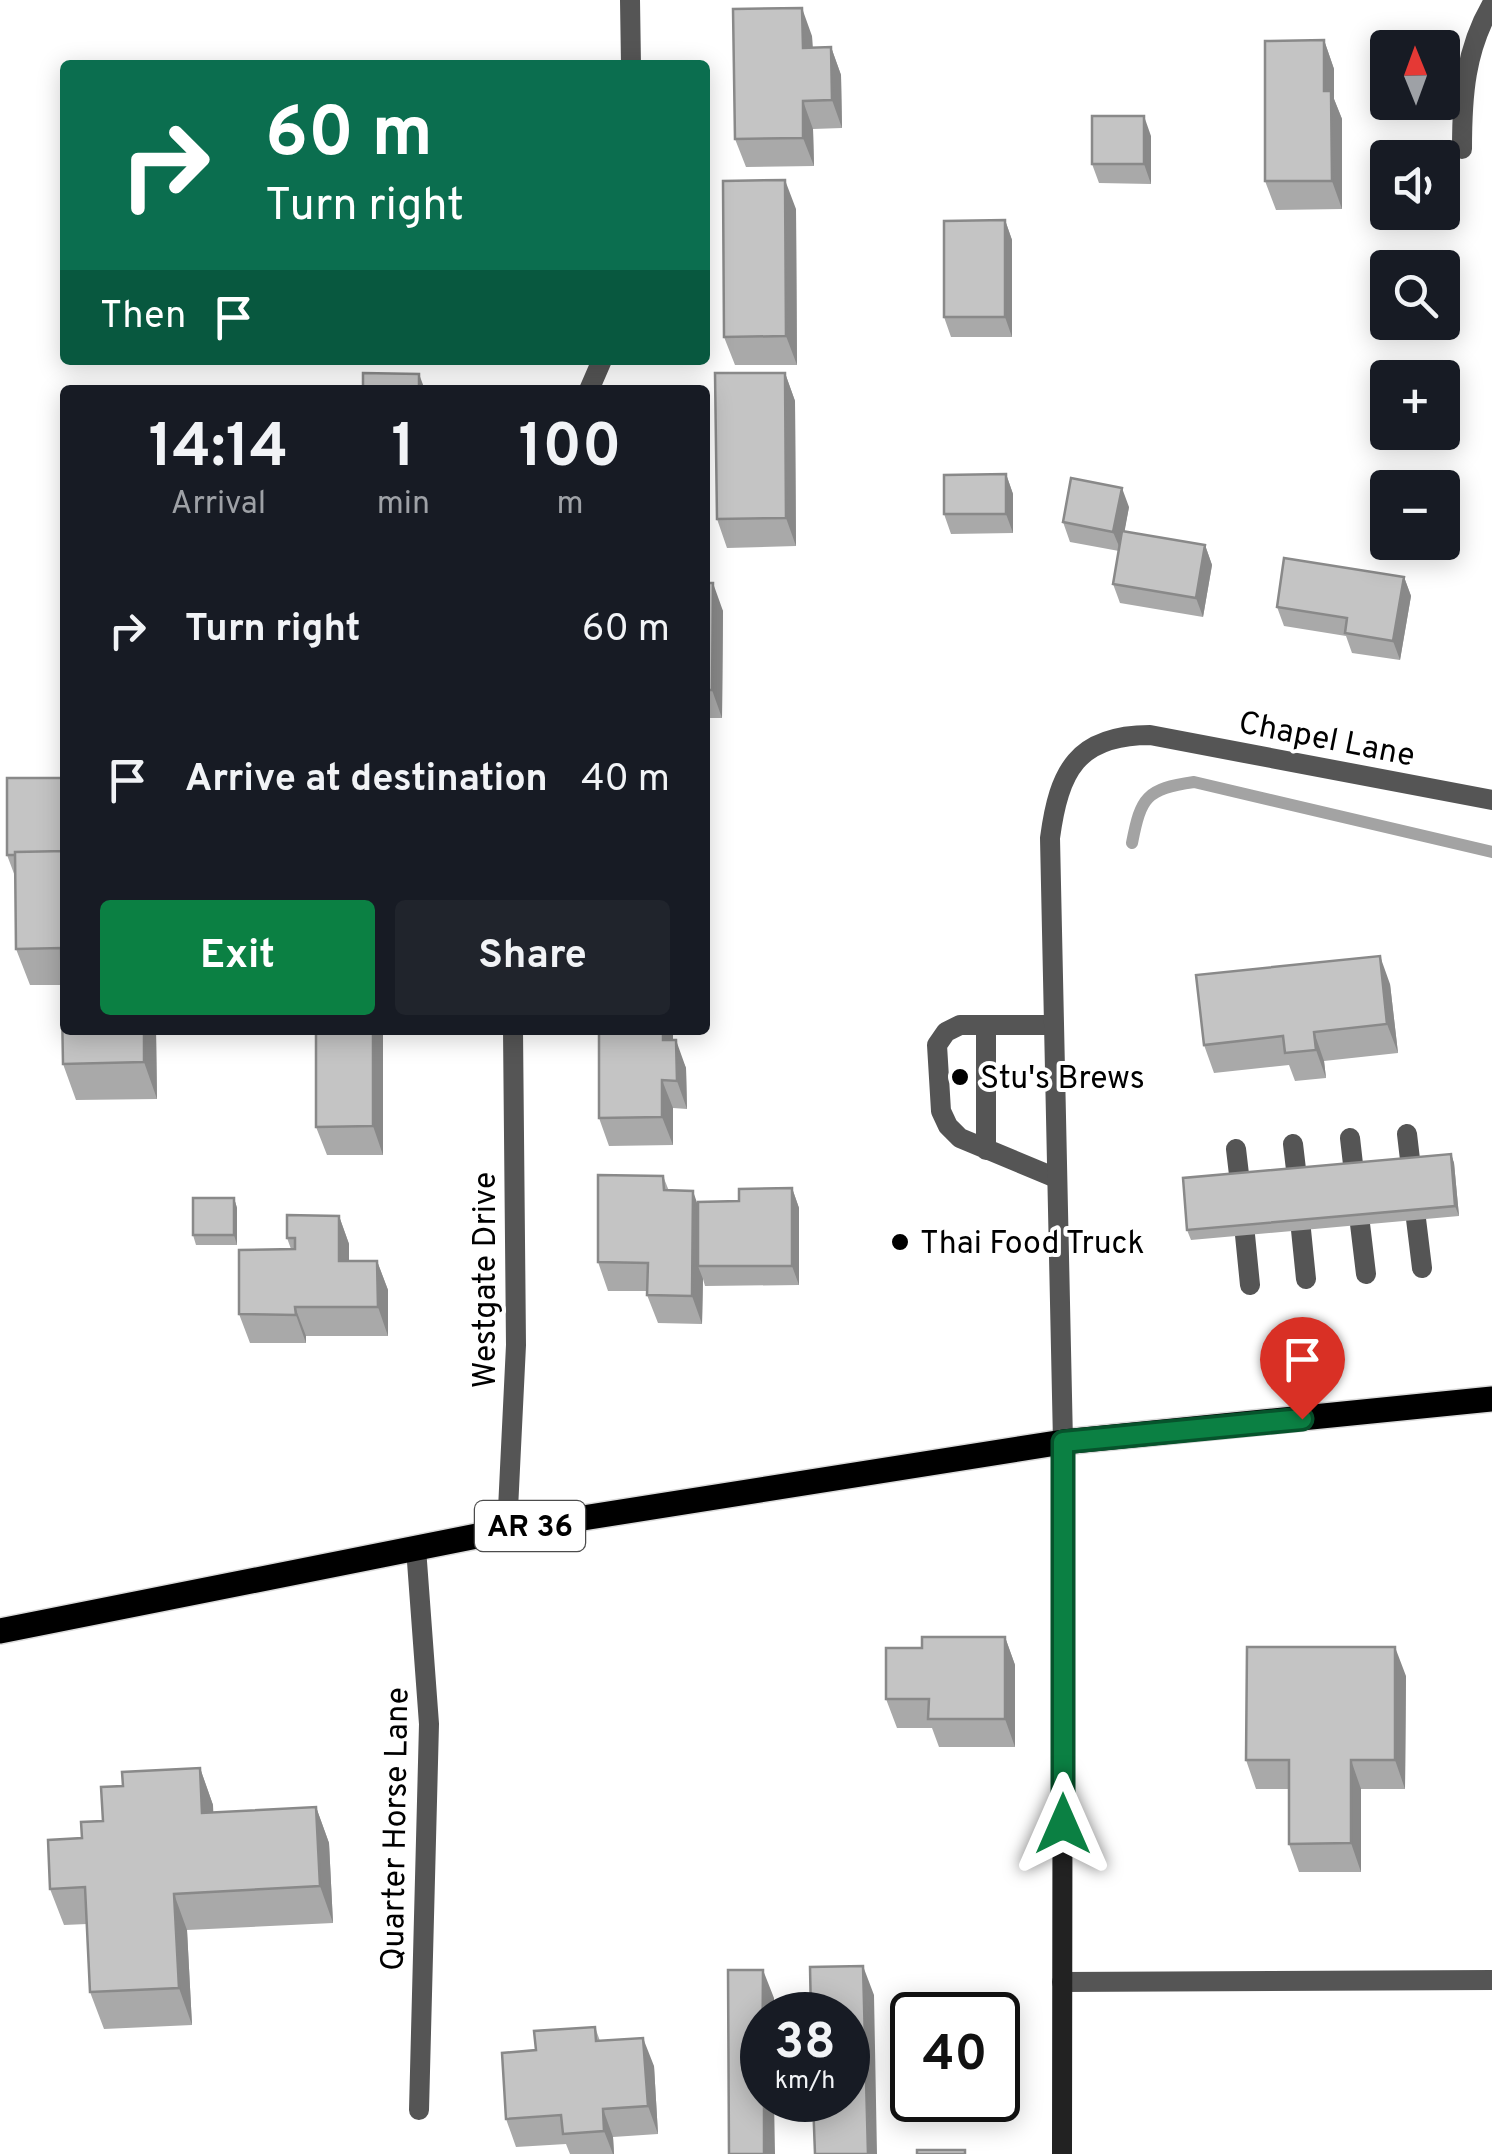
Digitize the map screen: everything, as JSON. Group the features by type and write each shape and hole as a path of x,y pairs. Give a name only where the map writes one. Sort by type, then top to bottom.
{"main road":[{"name":"AR 36","path":"0,1631 507,1530 1063,1442 1492,1399"}],"street":[{"path":"630,0 630,60"},
{"path":"1462,148 1465,73 1475,38 1492,4"},
{"name":"Chapel Lane","path":"1063,1442 1050,838 1054,812 1072,766 1083,753 1119,735 1150,736 1492,800"},
{"path":"1052,1025 960,1025 946,1032 937,1045 941,1110 948,1126 960,1138 1056,1178"},
{"path":"986,1025 986,1150"},
{"name":"Westgate Drive","path":"507,1530 516,1345 513,1035"},
{"path":"1407,1134 1410,1168"},
{"path":"1350,1138 1354,1172"},
{"path":"1293,1144 1296,1178"},
{"path":"1236,1149 1240,1183"},
{"path":"1416,1219 1422,1268"},
{"path":"1360,1224 1366,1274"},
{"path":"1301,1230 1306,1279"},
{"path":"1245,1235 1250,1285"},
{"path":"1062,2154 1063,1442"},
{"name":"Quarter Horse Lane","path":"416,1548 430,1724 419,2110"},
{"path":"1062,1982 1492,1980"}],"building":[{"path":"802,8 803,48 831,47 832,100 803,101 803,138 735,139 733,9"},
{"path":"1324,40 1324,91 1331,91 1332,181 1265,181 1265,41"},
{"path":"1092,116 1144,116 1144,164 1092,164"},
{"path":"785,180 786,336 724,337 723,181"},
{"path":"1005,220 1005,317 944,317 944,221"},
{"path":"363,373 419,374 419,385 363,385"},
{"path":"715,373 785,373 786,518 717,519"},
{"path":"1006,474 1006,514 944,514 944,475"},
{"path":"1071,478 1122,488 1113,532 1063,522"},
{"path":"1122,531 1205,545 1196,598 1113,584"},
{"path":"1284,558 1404,577 1393,641 1345,633 1347,618 1277,607"},
{"path":"710,583 713,583 710,690"},
{"path":"7,778 60,778 60,851 7,855"},
{"path":"60,851 60,948 16,949 15,852"},
{"path":"1380,956 1387,1024 1314,1032 1316,1050 1285,1053 1283,1036 1204,1045 1196,975"},
{"path":"62,1035 144,1035 144,1062 63,1064"},
{"path":"316,1035 373,1035 373,1126 316,1127"},
{"path":"599,1035 663,1035 663,1040 676,1040 677,1081 662,1080 662,1117 599,1118"},
{"path":"1451,1154 1455,1206 1187,1230 1183,1178"},
{"path":"598,1175 663,1176 664,1190 693,1191 692,1296 647,1295 648,1263 598,1262"},
{"path":"792,1188 792,1266 698,1266 698,1202 739,1201 739,1189"},
{"path":"193,1198 234,1198 234,1235 193,1235"},
{"path":"287,1215 339,1216 339,1261 377,1261 378,1307 295,1307 296,1315 239,1314 239,1250 295,1249 295,1238 287,1238"},
{"path":"922,1637 1005,1637 1005,1719 928,1719 929,1699 886,1699 886,1648 922,1648"},
{"path":"1247,1647 1395,1647 1395,1760 1351,1760 1351,1843 1289,1844 1289,1760 1246,1760"},
{"path":"200,1768 202,1813 316,1807 320,1886 174,1894 179,1988 90,1992 85,1887 50,1889 48,1840 82,1838 81,1822 103,1821 101,1787 123,1786 122,1772"},
{"path":"863,1966 864,1992 811,1992 810,1967"},
{"path":"728,1970 763,1970 763,1992 740,1992 740,2122 764,2122 764,2154 729,2154"},
{"path":"595,2027 596,2041 643,2038 648,2106 603,2109 604,2131 563,2134 561,2115 506,2119 502,2053 536,2050 534,2031"},
{"path":"814,2122 867,2122 868,2154 815,2154"},
{"path":"917,2150 965,2150 965,2154 917,2154"}],"waterway":[{"path":"1132,843 1148,798 1165,788 1194,782 1492,852"}],"place":[{"name":"Stu's Brews","path":"960,1077"},
{"name":"Thai Food Truck","path":"900,1242"}],"route":[{"path":"1063,1824 1063,1442 1302,1419"}]}
